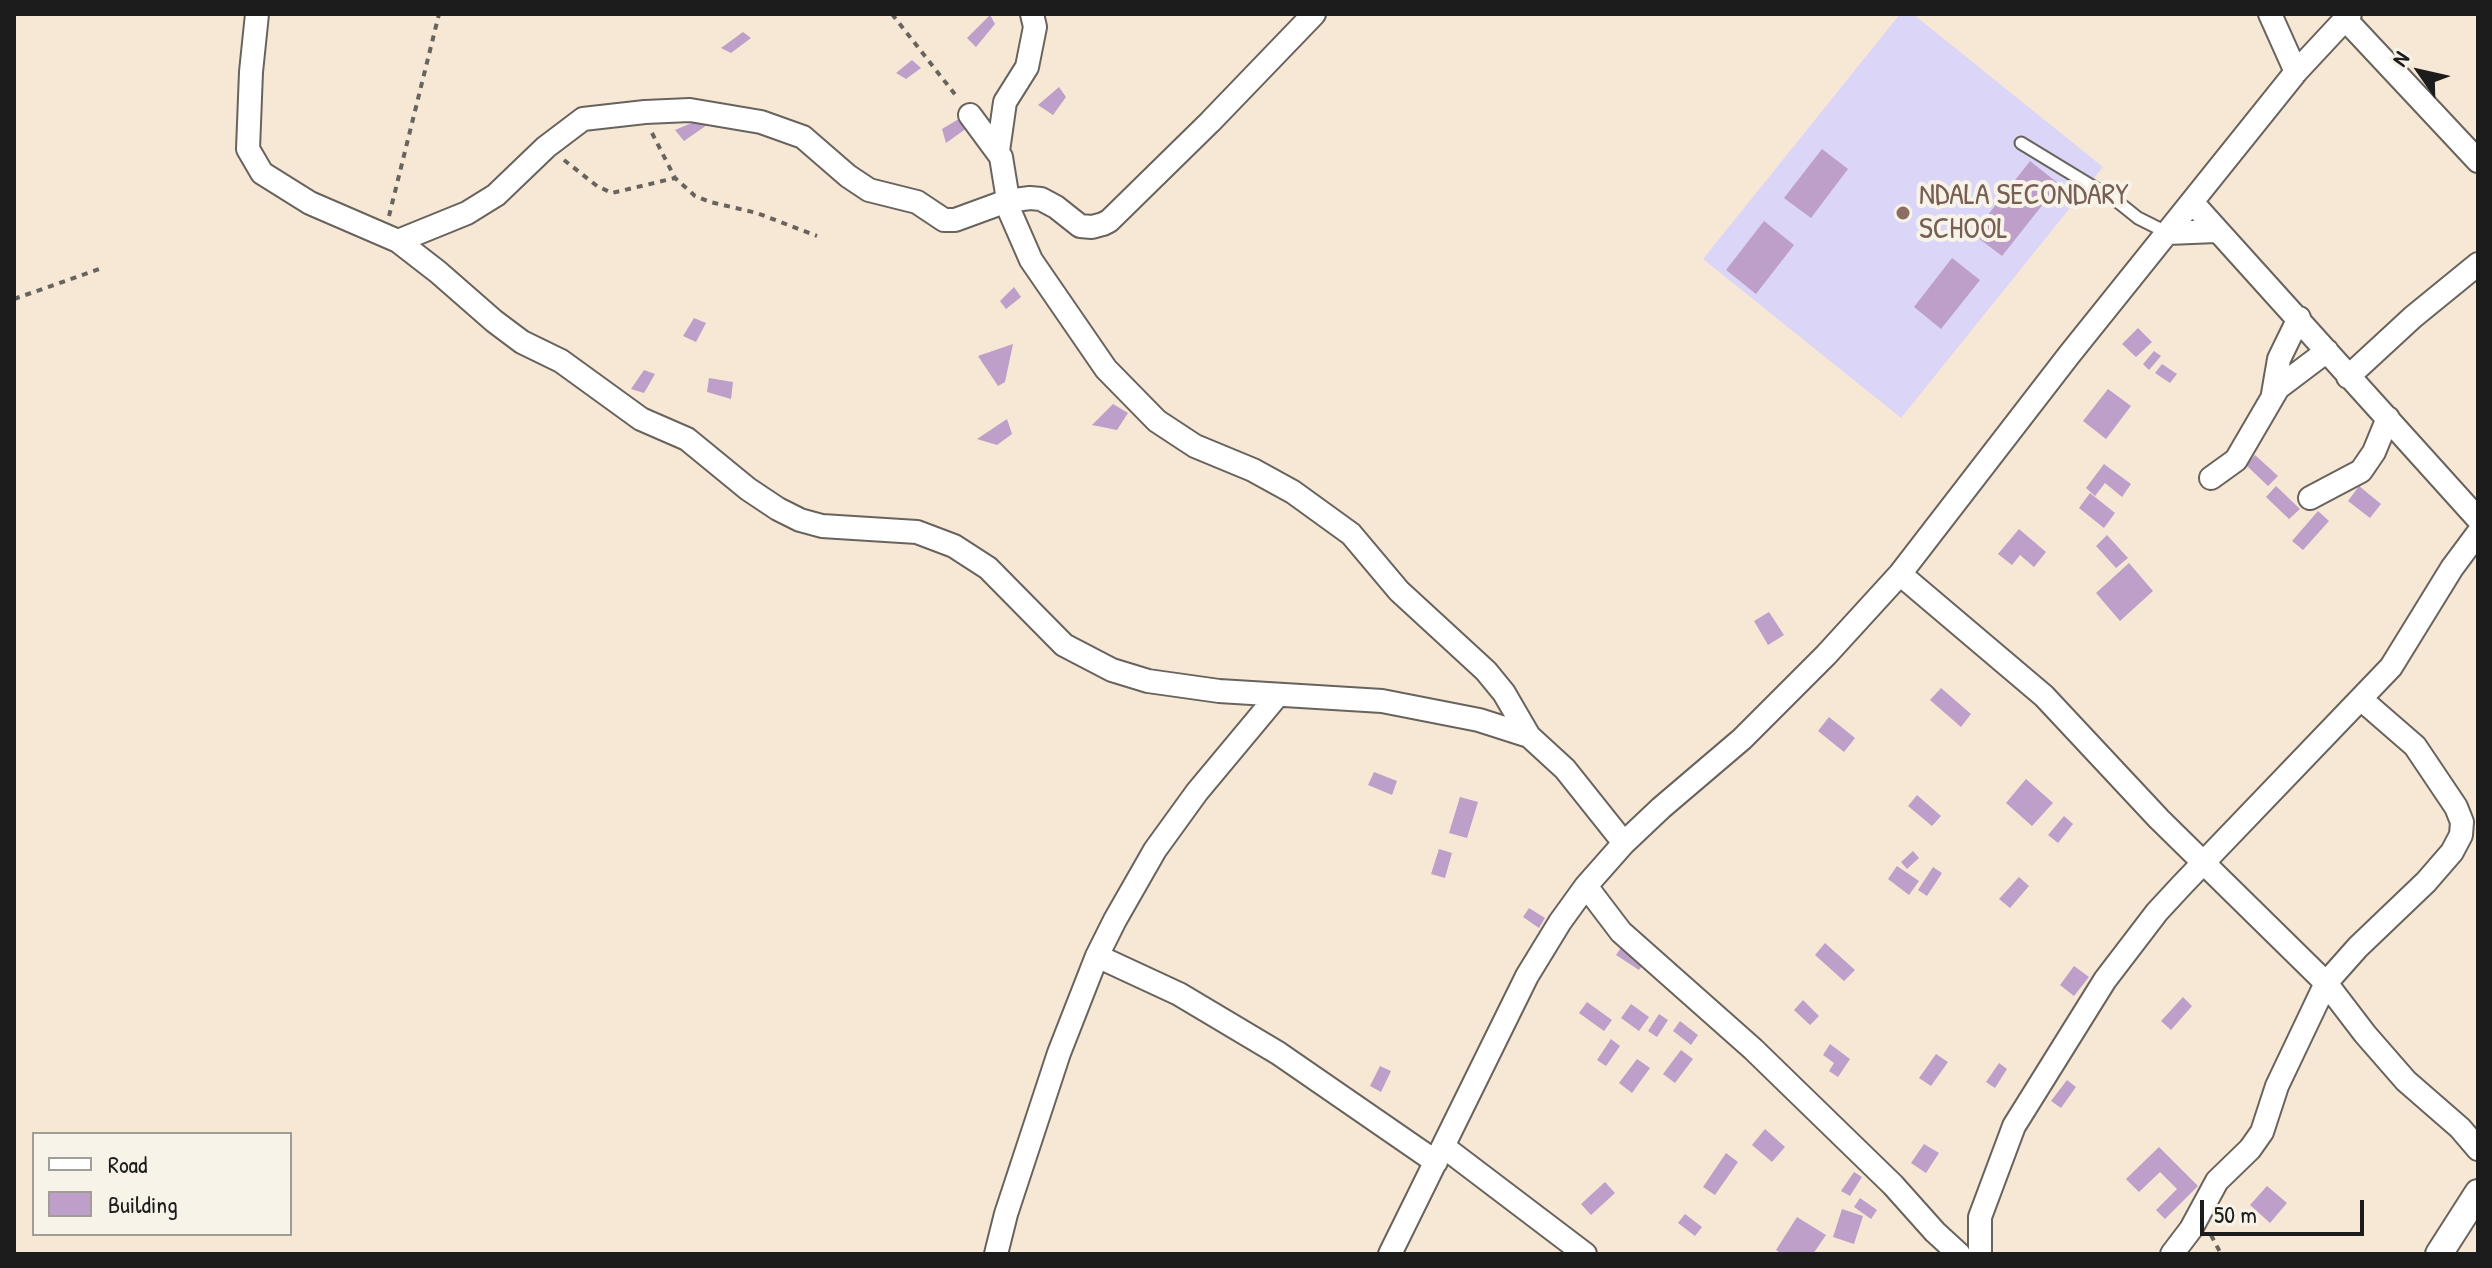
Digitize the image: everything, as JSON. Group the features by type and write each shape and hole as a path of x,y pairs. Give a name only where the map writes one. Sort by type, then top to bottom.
{"street":[{"path":"257,14 248,149 262,173 310,203 391,237 522,342 561,361 641,419 687,439 748,489 778,509 822,526 917,532 954,546 988,568 1064,645 1078,655 1148,681 1277,696 1382,701 1479,720 1529,736"},
{"path":"998,151 1005,102 1027,67 1035,27 1032,14"},
{"path":"391,237 467,213 486,201 546,147 583,119 690,110 761,122 811,142 848,176 869,190 917,202 944,220 955,220 1020,198 1041,199 1080,226 1092,227 1109,221 1314,14"},
{"path":"2270,14 2296,72"},
{"path":"1390,1254 1527,976 1586,886 1624,843 1742,739 1826,655 1900,574 2069,355 2296,72 2348,17 2478,161"},
{"path":"970,115 998,151 1003,164 1007,201 1031,260 1106,369 1157,421 1184,439 1293,492 1351,534 1399,591 1486,671 1504,693 1529,736 1565,769 1624,843"},
{"path":"2192,202 2478,519"},
{"path":"2168,233 2216,231"},
{"path":"2348,377 2413,317 2478,264"},
{"path":"2273,394 2279,359 2299,318"},
{"path":"2211,478 2236,460 2273,394 2327,351"},
{"path":"2310,498 2361,471 2374,452 2388,418"},
{"path":"1980,1254 1980,1217 2014,1126 2105,980 2157,912 2391,667 2452,568 2478,533"},
{"path":"1900,574 2044,696 2159,819 2326,983 2406,1081 2460,1128 2478,1149"},
{"path":"996,1254 1054,1068 1097,956 1115,920 1155,850 1197,792 1277,696"},
{"path":"2172,1254 2199,1215 2217,1181 2250,1149 2262,1132 2277,1086 2326,983 2358,947 2426,882 2452,852 2462,828 2447,791 2415,746 2362,700"},
{"path":"1586,886 1621,932 1753,1049 1959,1254"},
{"path":"1097,956 1179,994 1278,1053 1440,1154 1585,1254"},
{"path":"2439,1254 2478,1193"}],"lane":[{"path":"2021,143 2118,202 2138,218 2168,233"}],"path":[{"path":"391,237 439,14"},
{"path":"892,14 970,115"},
{"path":"645,112 655,144 675,178 695,196 757,213 817,236"},
{"path":"546,147 597,186 612,193 675,178"},
{"path":"14,299 99,269"}],"shaded area":[{"name":"NDALA SECONDARY SCHOOL","path":"1900,14 1913,14 2103,167 1901,418 1703,259"}],"building":[{"path":"990,15 995,24 976,47 967,38"},
{"path":"743,32 751,38 731,53 721,48"},
{"path":"912,60 921,68 906,79 896,73"},
{"path":"1059,87 1066,97 1053,115 1038,105"},
{"path":"962,117 967,128 946,143 942,129"},
{"path":"701,119 707,125 684,141 675,130"},
{"path":"1822,149 1848,169 1811,218 1784,198"},
{"path":"2030,161 2059,184 2002,256 1973,234"},
{"path":"1764,221 1794,245 1756,294 1726,270"},
{"path":"1952,258 1980,280 1941,329 1914,307"},
{"path":"1014,287 1021,297 1006,309 1000,301"},
{"path":"694,318 706,323 696,342 683,336"},
{"path":"2138,328 2152,342 2136,357 2122,344"},
{"path":"1013,344 1005,382 998,386 978,356"},
{"path":"2154,351 2161,356 2149,370 2143,364"},
{"path":"2162,364 2177,374 2170,383 2155,373"},
{"path":"644,370 655,374 644,393 631,389"},
{"path":"709,378 733,382 731,399 707,392"},
{"path":"2108,389 2131,406 2106,439 2083,421"},
{"path":"1113,404 1128,413 1117,430 1092,425"},
{"path":"1007,419 1012,434 997,445 977,439"},
{"path":"2255,455 2278,476 2268,486 2246,465"},
{"path":"2104,464 2131,484 2122,497 2105,483 2095,496 2086,488"},
{"path":"2276,486 2300,509 2289,519 2266,497"},
{"path":"2359,486 2381,504 2370,518 2348,501"},
{"path":"2090,493 2115,513 2104,528 2079,508"},
{"path":"2318,511 2329,521 2303,550 2292,541"},
{"path":"2019,529 2046,552 2034,567 2020,555 2012,565 1998,554"},
{"path":"2107,535 2128,558 2116,568 2096,546"},
{"path":"2129,563 2153,591 2120,621 2096,593"},
{"path":"1769,612 1784,635 1768,645 1754,621"},
{"path":"1941,688 1971,714 1961,727 1930,700"},
{"path":"1829,717 1855,738 1844,752 1818,731"},
{"path":"1374,772 1397,781 1392,795 1368,785"},
{"path":"2026,779 2053,803 2032,826 2006,803"},
{"path":"1917,795 1941,816 1932,826 1908,806"},
{"path":"1460,797 1478,802 1467,838 1449,833"},
{"path":"2064,816 2073,824 2058,843 2048,835"},
{"path":"1439,849 1452,853 1445,878 1431,874"},
{"path":"1913,851 1919,858 1907,869 1901,862"},
{"path":"1897,866 1919,881 1909,895 1888,879"},
{"path":"1933,867 1942,873 1927,896 1918,890"},
{"path":"2019,877 2029,886 2010,908 1999,899"},
{"path":"1529,908 1545,918 1539,928 1523,917"},
{"path":"1825,943 1855,970 1844,981 1815,955"},
{"path":"1623,945 1646,960 1639,970 1616,955"},
{"path":"2074,966 2089,977 2074,996 2060,985"},
{"path":"2183,997 2192,1006 2171,1030 2161,1021"},
{"path":"1803,1000 1819,1016 1810,1025 1794,1010"},
{"path":"1587,1002 1612,1020 1604,1031 1579,1013"},
{"path":"1631,1004 1649,1017 1639,1031 1621,1018"},
{"path":"1659,1014 1668,1020 1657,1037 1648,1031"},
{"path":"1680,1021 1698,1035 1691,1045 1673,1031"},
{"path":"1611,1039 1620,1046 1606,1066 1597,1060"},
{"path":"1830,1044 1850,1059 1838,1077 1829,1071 1834,1063 1823,1055"},
{"path":"1681,1050 1693,1059 1675,1083 1663,1074"},
{"path":"1936,1054 1948,1062 1931,1086 1919,1078"},
{"path":"1637,1059 1650,1068 1632,1093 1619,1083"},
{"path":"1999,1063 2007,1069 1995,1088 1986,1082"},
{"path":"1380,1066 1391,1071 1381,1092 1370,1086"},
{"path":"2067,1080 2076,1087 2061,1108 2051,1101"},
{"path":"1765,1129 1785,1147 1772,1162 1752,1145"},
{"path":"1924,1144 1939,1153 1926,1173 1911,1163"},
{"path":"2159,1147 2198,1186 2165,1219 2156,1210 2177,1189 2160,1172 2139,1192 2126,1179"},
{"path":"1726,1153 1738,1162 1715,1195 1703,1187"},
{"path":"1854,1172 1862,1177 1850,1196 1841,1191"},
{"path":"1605,1182 1615,1193 1591,1215 1581,1204"},
{"path":"2267,1186 2287,1203 2270,1223 2250,1205"},
{"path":"1860,1198 1877,1210 1871,1219 1854,1207"},
{"path":"1842,1209 1863,1216 1854,1244 1833,1237"},
{"path":"1685,1214 1702,1227 1695,1236 1678,1223"},
{"path":"1797,1217 1826,1235 1813,1254 1782,1254 1776,1250"}],"place":[{"name":"NDALA SECONDARY SCHOOL","path":"1903,213"}]}
